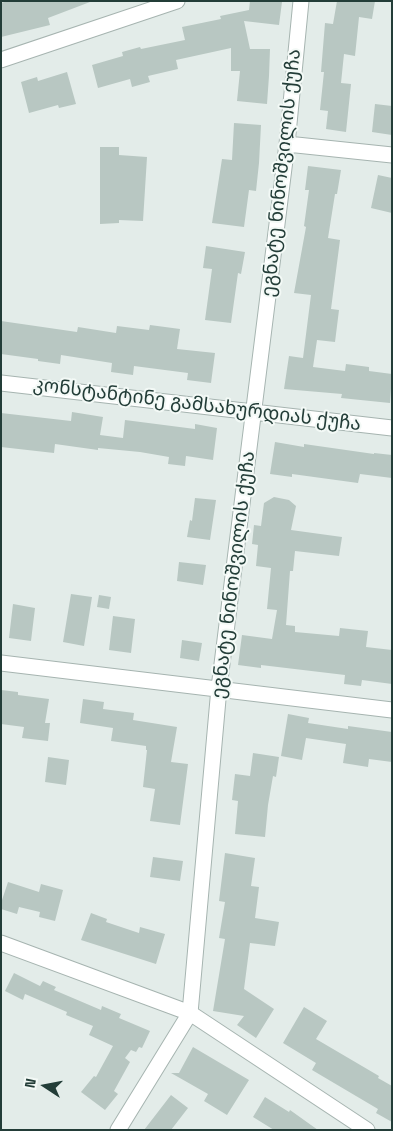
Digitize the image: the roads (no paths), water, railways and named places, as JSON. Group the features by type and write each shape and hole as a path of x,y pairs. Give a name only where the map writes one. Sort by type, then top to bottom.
{"street":[{"path":"1,60 177,1"},
{"name":"ეგნატე ნინოშვილის ქუჩა","path":"118,1130 190,1013 219,688 286,144 301,1"},
{"path":"286,144 392,155"},
{"name":"კონსტანტინე გამსახურდიას ქუჩა","path":"1,383 392,428"},
{"path":"1,662 392,710"},
{"path":"1,943 190,1013 367,1130"}]}
